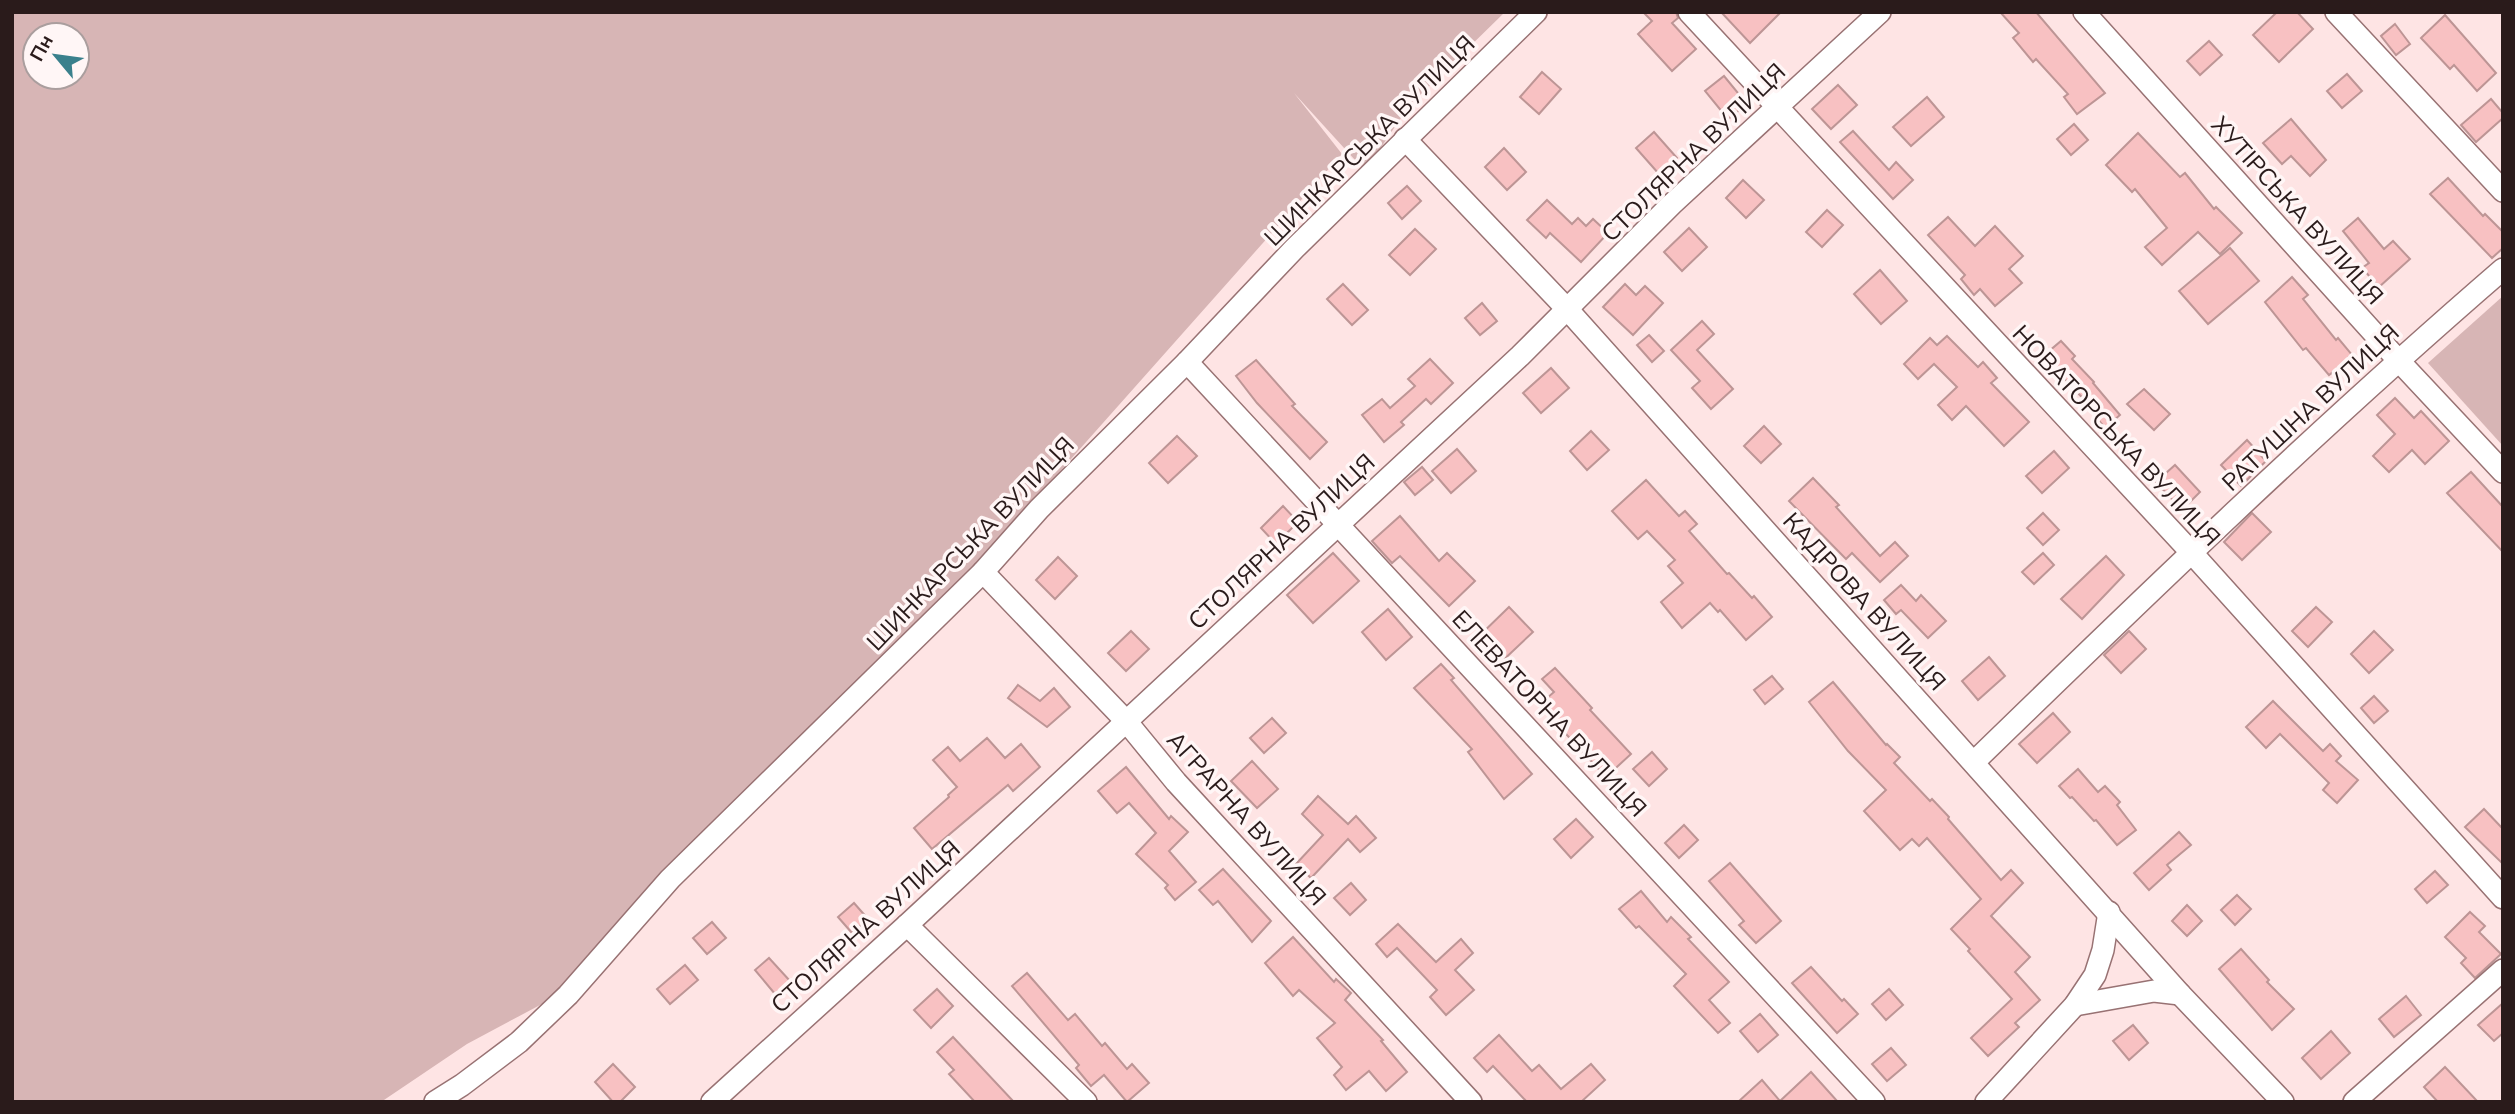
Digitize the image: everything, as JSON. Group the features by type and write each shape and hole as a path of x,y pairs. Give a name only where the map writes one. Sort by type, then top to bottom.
{"street":[{"name":"ШИНКАРСЬКА ВУЛИЦЯ","path":"435,1102 529,1033 597,964 679,869 983,572 1039,509 1187,362 1294,249 1536,12"},
{"name":"НОВАТОРСЬКА ВУЛИЦЯ","path":"1689,12 2191,552 2503,898"},
{"name":"СТОЛЯРНА ВУЛИЦЯ","path":"712,1102 907,925 1568,310 1672,204 1880,12"},
{"name":"ХУТІРСЬКА ВУЛИЦЯ","path":"2084,12 2398,360 2503,472"},
{"path":"2336,12 2503,191"},
{"name":"КАДРОВА ВУЛИЦЯ","path":"1405,139 1568,310 2180,994 2283,1102"},
{"name":"РАТУШНА ВУЛИЦЯ","path":"1974,762 2191,552 2398,360 2503,269"},
{"name":"ЕЛЕВАТОРНА ВУЛИЦЯ","path":"1187,362 1874,1102"},
{"name":"АГРАРНА ВУЛИЦЯ","path":"983,572 1126,721 1176,782 1471,1102"},
{"path":"1986,1102 2075,1005 2095,975 2103,950 2109,912"},
{"path":"907,925 1086,1102"},
{"path":"2354,1102 2503,970"},
{"path":"2075,1005 2154,991 2180,994"}],"shaded area":[{"path":"12,12 1505,12 1409,106 1365,171 1294,93 1342,154 983,558 570,989 467,1044 381,1102 12,1102"},
{"path":"2503,296 2503,446 2428,363"}],"building":[{"path":"1643,12 1676,12 1678,18 1672,23 1696,49 1672,71 1638,34 1652,21"},
{"path":"1721,12 1781,12 1750,43"},
{"path":"2000,12 2036,12 2105,93 2077,114 2064,97 2068,94 2036,59 2033,62 2013,38 2019,33"},
{"path":"2277,12 2297,12 2313,29 2279,62 2253,35"},
{"path":"2445,15 2496,73 2477,91 2454,65 2450,69 2421,38"},
{"path":"2395,24 2410,44 2396,55 2381,36"},
{"path":"2209,41 2222,55 2200,75 2187,61"},
{"path":"1542,72 1561,89 1539,114 1520,97"},
{"path":"2347,74 2362,91 2342,108 2327,91"},
{"path":"1724,76 1747,104 1728,119 1705,91"},
{"path":"1838,85 1857,105 1831,129 1812,109"},
{"path":"1927,97 1944,117 1911,146 1893,127"},
{"path":"2491,99 2503,113 2503,118 2476,142 2461,125"},
{"path":"2291,119 2326,160 2310,176 2291,156 2282,164 2263,143"},
{"path":"2074,124 2088,140 2071,155 2057,139"},
{"path":"1853,131 1889,170 1896,162 1913,180 1893,199 1840,142"},
{"path":"1654,132 1677,158 1659,174 1636,148"},
{"path":"2138,133 2180,177 2185,173 2214,209 2216,207 2242,233 2220,254 2198,232 2162,265 2145,247 2167,228 2135,189 2132,192 2106,165"},
{"path":"1504,148 1526,172 1507,190 1485,167"},
{"path":"2448,178 2483,216 2485,214 2503,232 2503,248 2492,258 2430,194"},
{"path":"1743,180 1764,200 1746,218 1726,198"},
{"path":"1407,186 1421,201 1402,219 1388,203"},
{"path":"1547,200 1572,224 1578,218 1586,226 1593,219 1608,233 1581,262 1550,233 1546,238 1527,220"},
{"path":"1827,210 1843,225 1822,247 1806,232"},
{"path":"1948,217 1975,246 1995,226 2023,256 2009,269 2022,283 1995,306 1980,289 1974,295 1961,279 1965,275 1928,235"},
{"path":"2358,218 2384,249 2393,241 2410,259 2379,287 2362,268 2369,263 2343,231"},
{"path":"1689,228 1707,247 1682,271 1664,252"},
{"path":"1415,229 1436,249 1410,275 1389,255"},
{"path":"2230,248 2259,281 2208,324 2179,291"},
{"path":"1880,270 1907,301 1881,324 1854,294"},
{"path":"2292,277 2308,295 2303,299 2336,340 2338,338 2353,356 2329,375 2306,348 2303,350 2265,302"},
{"path":"1343,284 1368,310 1352,325 1327,299"},
{"path":"1625,284 1636,295 1645,286 1663,303 1633,335 1603,307"},
{"path":"1482,303 1497,321 1480,335 1465,318"},
{"path":"1702,321 1714,334 1697,350 1733,389 1711,409 1692,388 1700,381 1671,350"},
{"path":"1649,335 1664,351 1652,362 1637,345"},
{"path":"1947,336 1978,367 1983,362 1997,378 1991,383 2029,422 2004,446 1966,406 1952,420 1938,405 1957,387 1934,364 1918,379 1904,364 1930,338 1937,345"},
{"path":"2061,341 2075,356 2072,359 2120,415 2105,428 2091,411 2093,409 2057,371 2054,374 2041,358"},
{"path":"1430,359 1453,383 1431,404 1426,399 1401,422 1404,425 1384,442 1362,415 1382,399 1390,408 1415,386 1408,379"},
{"path":"1256,360 1295,404 1292,406 1327,442 1310,459 1257,403 1236,376"},
{"path":"1551,368 1569,388 1541,413 1523,393"},
{"path":"2144,389 2170,414 2154,430 2127,404"},
{"path":"2395,398 2414,418 2421,411 2449,441 2425,464 2412,450 2389,472 2373,456 2395,434 2377,415"},
{"path":"1764,426 1781,444 1761,463 1744,446"},
{"path":"1591,431 1609,450 1587,470 1570,451"},
{"path":"1177,436 1197,456 1168,483 1149,463"},
{"path":"2247,440 2266,461 2241,486 2221,465"},
{"path":"1457,449 1476,471 1451,493 1432,471"},
{"path":"2054,451 2069,468 2042,493 2026,476"},
{"path":"2175,465 2200,492 2182,510 2156,482"},
{"path":"1422,467 1433,480 1415,495 1404,482"},
{"path":"2471,472 2503,507 2503,552 2447,493"},
{"path":"1813,478 1839,505 1836,507 1880,556 1895,542 1908,556 1880,582 1852,553 1846,559 1789,501"},
{"path":"1646,480 1679,516 1685,511 1697,524 1689,531 1727,574 1729,573 1752,598 1754,596 1772,617 1746,640 1720,610 1718,612 1710,603 1682,628 1661,602 1683,583 1668,566 1675,560 1647,531 1638,539 1612,511"},
{"path":"1283,506 1298,522 1276,544 1261,528"},
{"path":"2043,513 2059,530 2043,545 2027,528"},
{"path":"2252,513 2271,532 2242,560 2224,542"},
{"path":"1400,516 1439,561 1447,553 1475,581 1449,606 1400,556 1392,563 1372,541"},
{"path":"1333,553 1359,581 1313,623 1287,595"},
{"path":"2043,553 2054,565 2034,584 2022,572"},
{"path":"2106,556 2124,575 2082,619 2061,599"},
{"path":"1058,557 1077,576 1055,599 1036,580"},
{"path":"1901,585 1916,601 1921,595 1946,621 1928,638 1901,610 1896,614 1884,600"},
{"path":"1509,607 1533,632 1498,665 1474,641"},
{"path":"2316,607 2332,622 2308,647 2292,631"},
{"path":"1388,609 1412,637 1386,660 1362,632"},
{"path":"1131,631 1149,649 1126,671 1108,653"},
{"path":"2129,631 2146,649 2121,673 2104,655"},
{"path":"2374,631 2393,650 2369,673 2351,654"},
{"path":"1989,657 2005,676 1978,700 1962,681"},
{"path":"1441,664 1454,678 1451,680 1532,774 1504,799 1468,752 1472,749 1414,688"},
{"path":"1555,668 1631,754 1606,777 1539,705 1554,692 1542,679"},
{"path":"1772,676 1783,689 1765,704 1754,690"},
{"path":"1833,682 1886,745 1900,757 1894,763 1949,817 2001,880 2011,870 2023,883 1991,916 2030,957 2015,972 2040,1000 2015,1023 2019,1027 1988,1056 1971,1038 2012,999 1951,929 1981,899 1927,838 1919,846 1912,839 1900,850 1864,811 1886,790 1848,751 1809,702"},
{"path":"1018,685 1040,701 1054,688 1070,707 1047,727 1008,698"},
{"path":"2374,696 2388,711 2374,723 2361,708"},
{"path":"2273,701 2323,751 2330,744 2341,756 2336,761 2358,780 2337,803 2323,790 2329,783 2280,734 2266,748 2246,727"},
{"path":"2053,713 2070,732 2037,763 2019,744"},
{"path":"1272,718 1286,733 1264,753 1250,738"},
{"path":"987,738 1005,758 1021,744 1040,767 1013,791 1008,785 932,849 914,828 957,787 933,760 948,747 960,761"},
{"path":"1652,752 1667,769 1649,786 1633,769"},
{"path":"1252,761 1278,789 1257,808 1231,781"},
{"path":"1126,767 1169,819 1171,816 1188,832 1169,851 1196,882 1175,900 1165,888 1168,885 1136,854 1156,833 1129,803 1117,813 1098,791"},
{"path":"2078,769 2098,792 2105,786 2120,802 2117,805 2136,830 2117,845 2096,820 2059,786"},
{"path":"1318,796 1348,824 1356,816 1376,838 1360,852 1348,839 1311,878 1296,864 1323,835 1302,814"},
{"path":"2484,809 2503,829 2503,864 2465,827"},
{"path":"1576,819 1593,837 1571,858 1554,839"},
{"path":"1684,825 1698,840 1679,858 1665,843"},
{"path":"2179,832 2191,845 2167,865 2171,870 2149,890 2134,873"},
{"path":"1730,863 1781,921 1756,943 1739,925 1744,921 1709,881"},
{"path":"1223,869 1271,921 1252,942 1218,901 1213,905 1199,890"},
{"path":"2435,871 2448,885 2427,903 2415,889"},
{"path":"1351,883 1366,900 1350,915 1334,898"},
{"path":"1641,891 1667,922 1671,917 1691,937 1688,939 1729,982 1709,1000 1730,1023 1718,1033 1674,986 1686,974 1619,909"},
{"path":"2237,895 2251,909 2235,925 2221,910"},
{"path":"854,903 868,919 852,933 838,917"},
{"path":"2187,905 2202,921 2187,936 2172,921"},
{"path":"2470,912 2485,926 2479,932 2501,954 2475,978 2461,963 2466,958 2445,937"},
{"path":"712,922 726,938 707,954 693,938"},
{"path":"1398,924 1436,962 1461,939 1473,953 1455,970 1474,990 1446,1015 1430,997 1437,990 1397,948 1387,957 1376,944"},
{"path":"1293,937 1334,982 1336,979 1351,993 1345,1000 1383,1040 1381,1041 1407,1072 1386,1091 1369,1071 1346,1090 1334,1075 1342,1067 1317,1038 1335,1023 1299,990 1293,996 1265,963"},
{"path":"2241,949 2269,980 2267,982 2294,1009 2272,1030 2219,969"},
{"path":"769,958 790,981 775,994 755,970"},
{"path":"685,965 698,980 670,1004 657,989"},
{"path":"1811,967 1842,1001 1844,999 1858,1014 1837,1033 1792,983"},
{"path":"1027,973 1068,1020 1075,1014 1102,1046 1105,1043 1127,1069 1132,1064 1149,1083 1127,1102 1104,1075 1091,1086 1076,1068 1079,1065 1012,986"},
{"path":"937,989 953,1006 931,1028 914,1010"},
{"path":"1889,989 1903,1005 1886,1020 1872,1004"},
{"path":"2406,996 2421,1015 2394,1037 2379,1019"},
{"path":"2503,1003 2503,1033 2494,1041 2478,1025"},
{"path":"1760,1014 1778,1035 1758,1052 1740,1031"},
{"path":"2133,1025 2148,1043 2129,1060 2113,1041"},
{"path":"2331,1031 2350,1053 2321,1079 2302,1058"},
{"path":"1499,1035 1532,1071 1539,1065 1561,1089 1591,1064 1605,1080 1581,1102 1527,1102 1493,1066 1487,1072 1474,1058"},
{"path":"953,1037 1014,1102 975,1102 949,1074 954,1070 937,1052"},
{"path":"1891,1048 1906,1065 1887,1081 1872,1064"},
{"path":"613,1064 635,1087 620,1102 613,1102 595,1082"},
{"path":"2445,1067 2478,1102 2438,1102 2424,1087"},
{"path":"1811,1072 1838,1102 1738,1102 1762,1080 1780,1101"}]}
